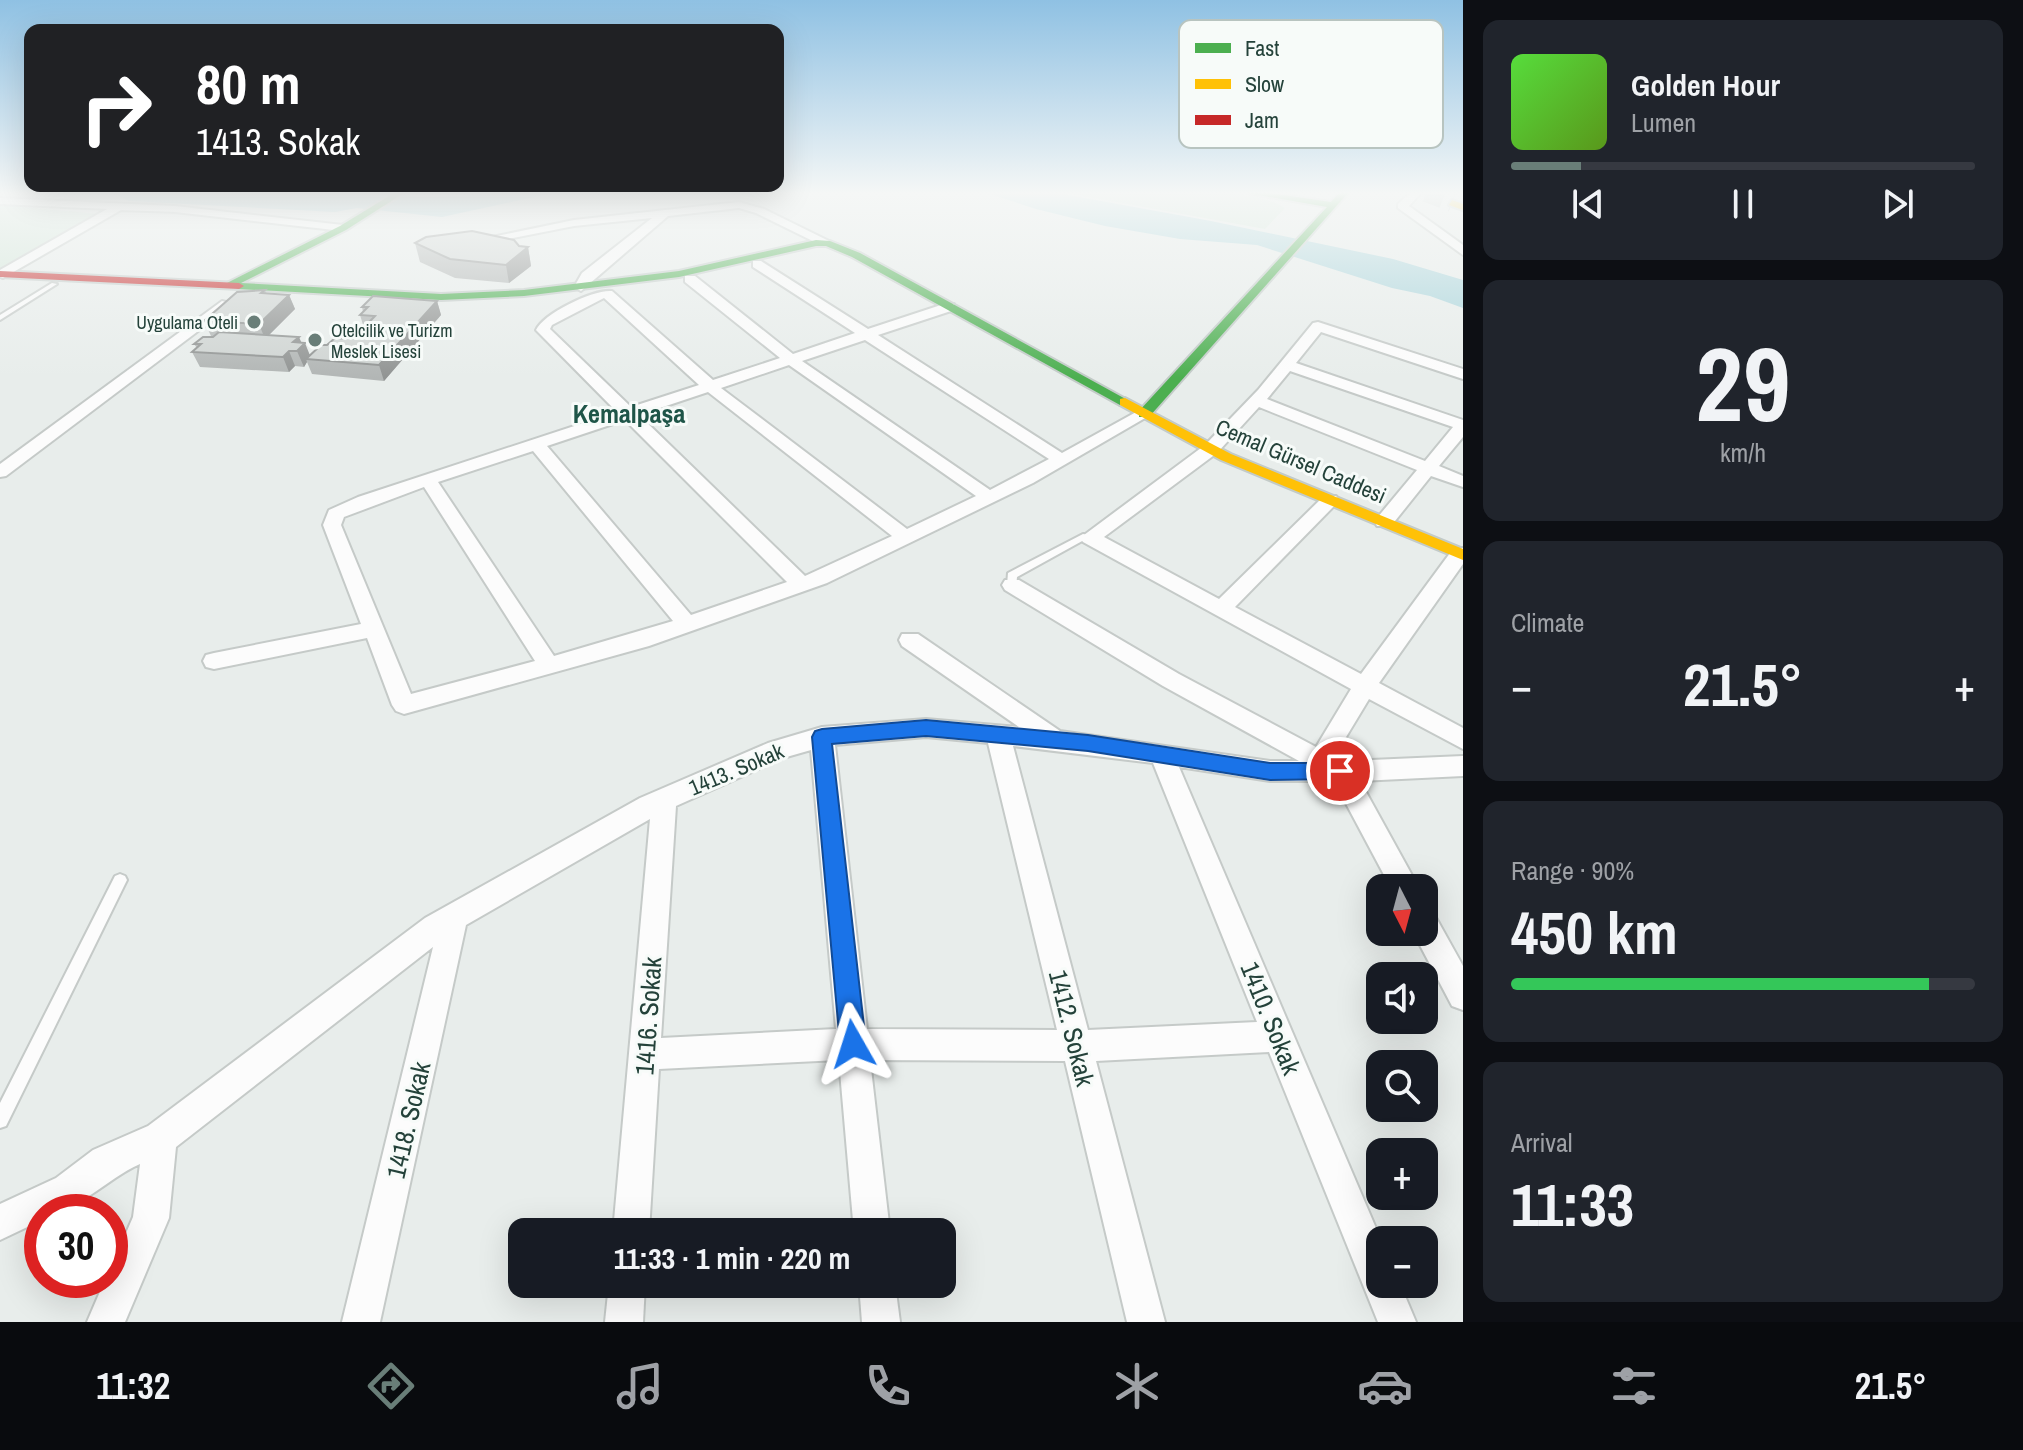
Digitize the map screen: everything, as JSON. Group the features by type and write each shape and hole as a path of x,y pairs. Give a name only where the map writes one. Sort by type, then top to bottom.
{"street":[{"path":"1,276 38,255"},
{"path":"0,472 232,290 295,255"},
{"path":"581,287 587,276 613,255"},
{"path":"1,276 54,284 441,297 581,287 679,274 762,255"},
{"path":"1,276 419,305 498,303 603,294 690,279 797,255"},
{"name":"Cemal Gürsel Caddesi","path":"851,255 1211,449 1462,555"},
{"path":"1123,403 1148,384 1263,255"},
{"path":"949,307 364,501 336,514 332,525 404,705 687,624 801,584 1062,460 1144,414 1287,255"},
{"path":"757,264 1062,460"},
{"path":"690,279 791,360 989,497"},
{"path":"603,294 711,387 905,537"},
{"path":"603,294 546,323 543,330 801,584"},
{"path":"1463,374 1318,326 1257,401 1211,449 1090,538 1463,739"},
{"path":"1287,365 1463,426 1384,522"},
{"path":"1257,401 1463,482"},
{"path":"537,445 687,624"},
{"path":"428,480 549,665"},
{"path":"1221,609 1330,500"},
{"path":"1397,874 1328,747 1365,686 1462,555"},
{"path":"1012,585 1171,680 1340,771"},
{"path":"214,661 374,629"},
{"path":"910,640 1056,740"},
{"name":"1413. Sokak","path":"0,1222 68,1190 105,1162 160,1138 435,928 664,799 777,750 822,737 926,728 1056,740 1270,771 1463,766"},
{"name":"1412. Sokak","path":"998,735 1146,1322"},
{"path":"822,737 871,1218"},
{"name":"1410. Sokak","path":"1162,755 1366,1246"},
{"name":"1416. Sokak","path":"632,1218 664,799"},
{"name":"1418. Sokak","path":"361,1322 454,917"},
{"path":"1436,946 1463,995"},
{"path":"645,1054 853,1044 1076,1046 1279,1036"},
{"path":"106,1322 151,1218 160,1138"},
{"path":"624,1322 626,1298"},
{"path":"878,1298 881,1322"},
{"name":"1410. Sokak","path":"1387,1298 1397,1322"}],"lane":[{"path":"0,318 54,284"},
{"path":"1012,585 1012,575 1083,537 1090,538"},
{"path":"0,1120 120,880"}],"green space":[{"path":"0,255 27,255 0,270"}],"water":[{"path":"1287,255 1372,255 1463,280 1463,308 1430,296 1392,288"}],"building":[{"path":"441,255 519,255 506,265 450,259"},
{"path":"265,290 261,293 289,295 259,324 204,321 237,292"},
{"path":"373,296 437,301 379,365 306,359 321,345 327,345 335,338 353,339 375,316 360,315 368,307 362,307"},
{"path":"219,332 299,337 293,342 305,343 297,351 289,351 283,357 192,352 201,344 194,344 203,337 213,337"}],"traffic: fast":[{"path":"230,284 289,255"},
{"path":"239,286 441,297 524,293 679,274 764,255"},
{"path":"855,255 1125,402"},
{"path":"1144,414 1288,255"}],"traffic: slow":[{"path":"1125,402 1226,457 1463,555"}],"traffic: jam":[{"path":"0,274 239,286"}],"place":[{"name":"Uygulama Oteli","path":"254,322"},
{"name":"Otelcilik ve Turizm Meslek Lisesi","path":"315,340"}],"district":[{"name":"Kemalpaşa","path":"629,413"}],"route":[{"path":"853,1044 822,737 926,728 1088,743 1270,771 1340,771"}]}
